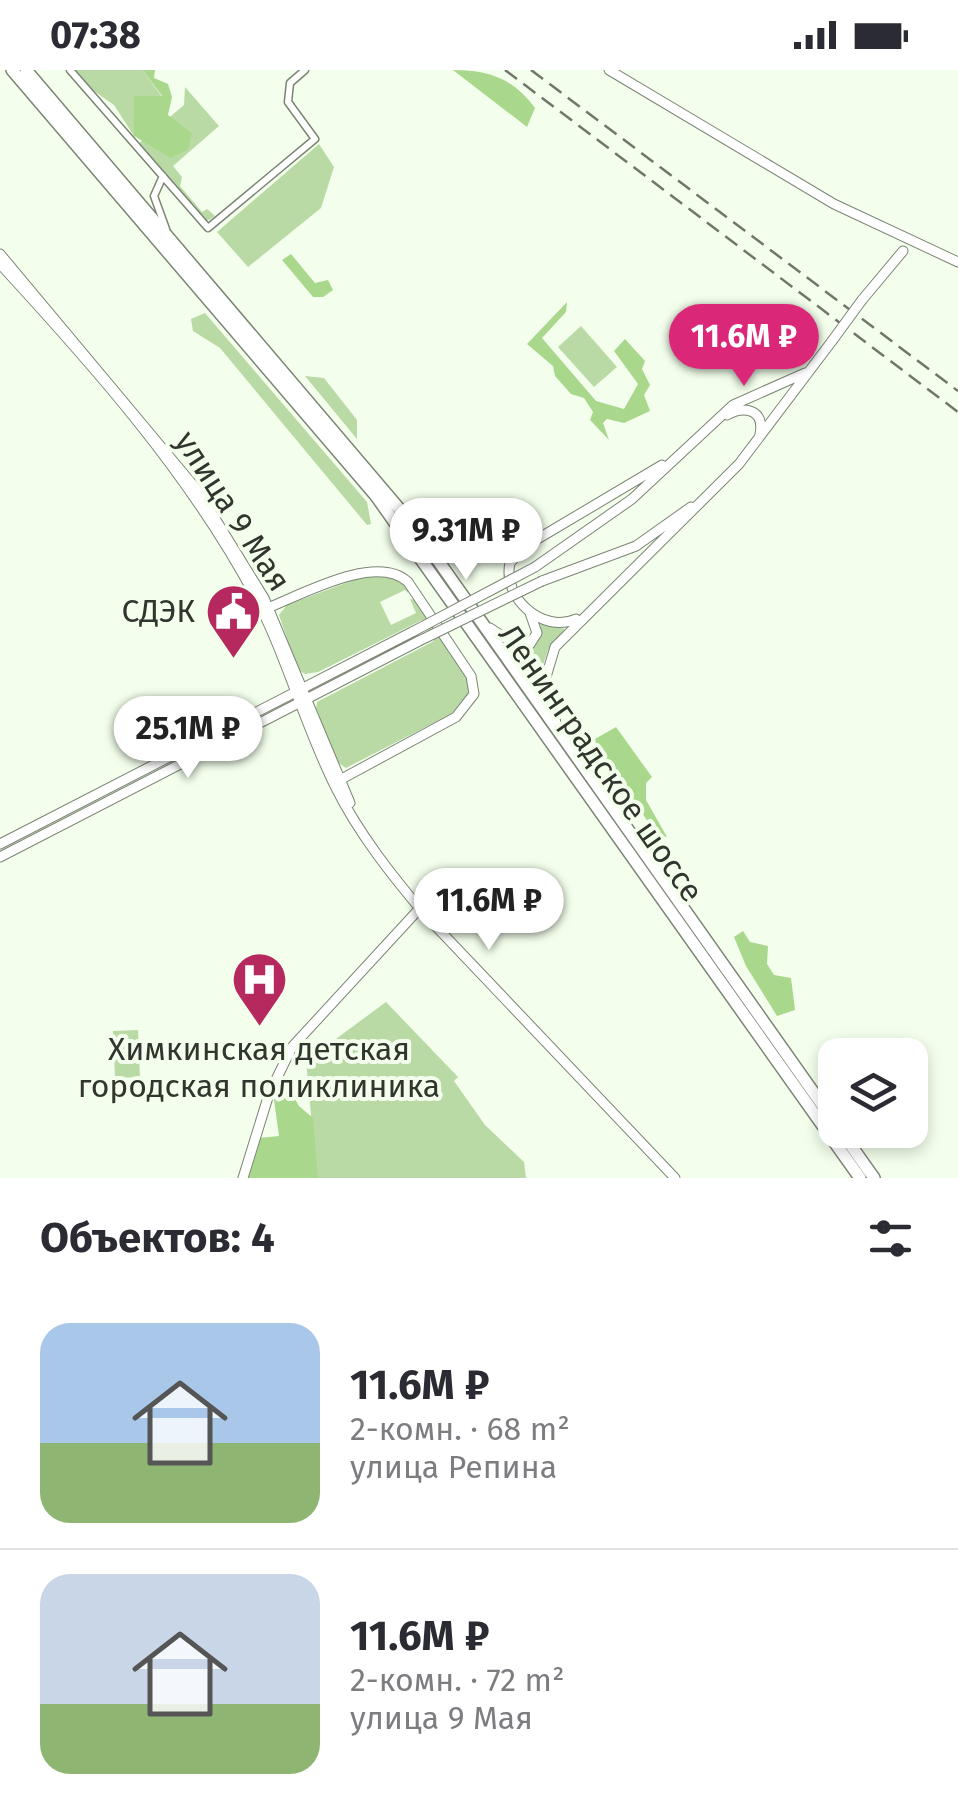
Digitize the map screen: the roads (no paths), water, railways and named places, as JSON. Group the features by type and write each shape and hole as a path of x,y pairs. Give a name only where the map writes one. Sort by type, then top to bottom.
{"highway":[{"name":"Ленинградское шоссе","path":"12,70 376,496 860,1178"},
{"name":"Ленинградское шоссе","path":"26,70 373,473 818,1099"},
{"path":"853,1148 874,1178"}],"street":[{"path":"70,70 208,228 315,139 288,102 290,83 306,70"},
{"path":"609,70 903,244 958,262"},
{"path":"163,176 154,196 168,234"},
{"path":"559,730 546,691 547,666 555,647 754,446 903,244"},
{"name":"улица 9 Мая","path":"0,254 177,464 265,609 336,782 364,833 420,908 675,1178"},
{"name":"улица 9 Мая","path":"0,264 192,495 265,609"},
{"path":"0,857 303,701 535,568 632,499 708,426 742,400 792,382 814,364"},
{"path":"708,426 732,412 749,409 762,426 754,446"},
{"path":"482,622 500,636 525,645 537,633 508,574 519,551 650,474 684,448"},
{"path":"0,844 299,690 542,581 636,546 709,493"},
{"path":"265,609 364,572 394,572 408,582 472,676 474,694 456,717 336,782"},
{"path":"529,610 554,625 586,614"},
{"path":"243,1178 269,1094 292,1047 420,908"}],"railway":[{"path":"505,70 958,412"},
{"path":"531,70 958,391"}],"place":[{"name":"СДЭК","path":"234,660"},
{"name":"Химкинская детская городская поликлиника","path":"259,1029"}]}
